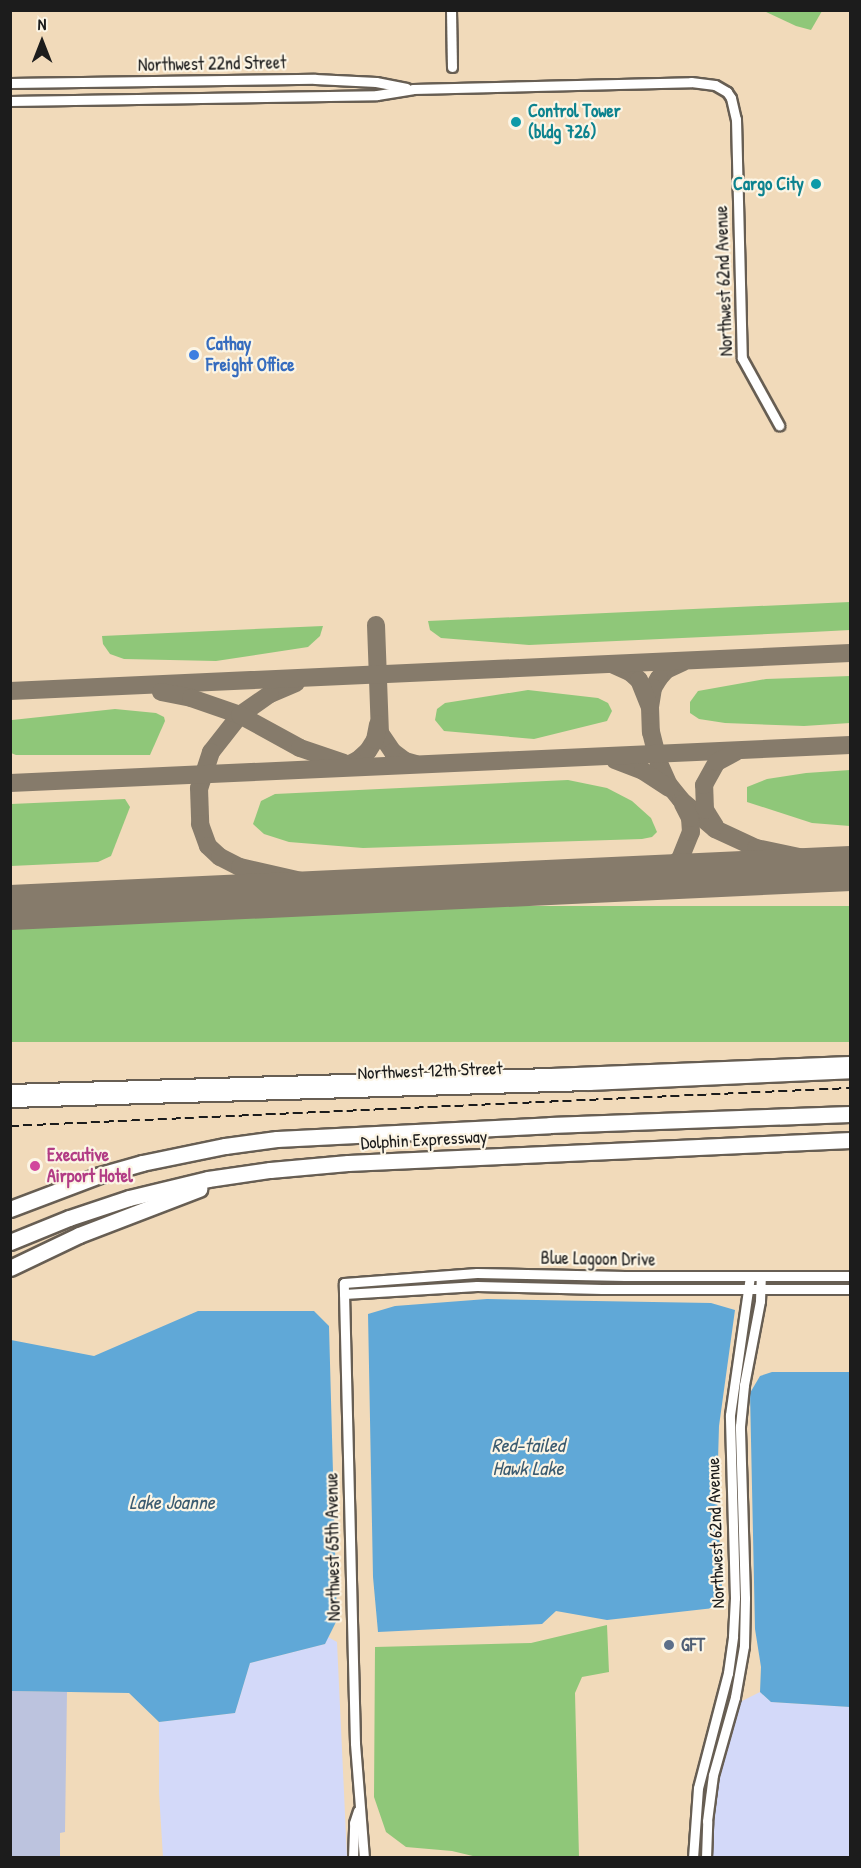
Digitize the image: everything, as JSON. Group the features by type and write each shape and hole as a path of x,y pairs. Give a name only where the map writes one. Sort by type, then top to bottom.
{"highway":[{"name":"Dolphin Expressway","path":"10,1209 100,1175 142,1163 225,1146 277,1139 550,1125 850,1114"},
{"name":"Dolphin Expressway","path":"10,1242 69,1218 129,1198 244,1173 348,1163 850,1140"},
{"path":"10,1268 88,1231 244,1173"}],"main road":[{"name":"Northwest 12th Street","path":"10,1091 551,1075 850,1063"},
{"name":"Northwest 12th Street","path":"10,1101 590,1084 850,1072"}],"street":[{"path":"452,10 452,67"},
{"name":"Northwest 22nd Street","path":"10,83 315,79 376,82 413,89"},
{"name":"Northwest 22nd Street","path":"10,101 377,95 413,89 691,82 710,84 727,92"},
{"name":"Northwest 62nd Avenue","path":"727,92 736,118 742,358 778,425"},
{"name":"Blue Lagoon Drive","path":"344,1283 477,1273 850,1276"},
{"name":"Northwest 62nd Avenue","path":"693,1857 694,1809 699,1781 728,1673 733,1636 735,1598 730,1421 750,1276"},
{"name":"Northwest 62nd Avenue","path":"706,1857 706,1821 713,1775 735,1697 744,1646 746,1598 740,1426 742,1396 761,1289 761,1276"},
{"name":"Northwest 65th Avenue","path":"344,1283 358,1810 354,1823 353,1857"},
{"name":"Blue Lagoon Drive","path":"344,1294 477,1286 850,1289"},
{"name":"Northwest 65th Avenue","path":"358,1810 363,1823 364,1857"}],"shaded area":[{"path":"328,1637 337,1642 347,1857 163,1857 159,1793 159,1722 235,1713 250,1663 325,1644"},
{"path":"11,1691 67,1692 65,1832 60,1833 60,1857 11,1858"},
{"path":"760,1692 771,1702 850,1707 850,1857 712,1858 712,1822 718,1778 729,1739 740,1702"}],"green space":[{"path":"764,11 822,11 811,30 796,26"},
{"path":"850,602 850,630 529,645 441,638 430,630 428,621"},
{"path":"323,626 320,636 308,647 216,661 124,659 110,654 103,644 102,636"},
{"path":"850,676 850,723 804,726 725,723 699,719 690,713 690,702 698,691 766,679"},
{"path":"528,690 598,698 608,703 612,711 607,721 534,739 444,731 435,720 437,709 445,703"},
{"path":"115,709 156,713 164,717 165,721 150,755 16,755 11,753 12,720"},
{"path":"850,770 850,826 812,823 747,802 747,787 767,779"},
{"path":"568,780 607,788 632,801 651,818 657,832 652,837 642,839 363,848 289,842 264,834 253,824 261,801 275,794"},
{"path":"125,799 130,807 111,856 98,862 11,866 11,804"},
{"path":"10,906 850,906 850,1042 10,1042"},
{"path":"607,1625 609,1672 582,1677 575,1693 579,1857 477,1857 452,1851 406,1847 386,1832 374,1797 375,1647 531,1643"}],"water":[{"name":"Red-tailed Hawk Lake","path":"487,1299 711,1303 735,1310 719,1426 717,1495 723,1607 607,1620 556,1611 542,1624 378,1632 373,1577 368,1314 395,1306"},
{"name":"Lake Joanne","path":"198,1311 314,1311 329,1326 337,1620 325,1644 250,1663 235,1713 159,1722 129,1693 11,1691 11,1340 94,1356"},
{"path":"772,1372 850,1372 850,1707 771,1702 760,1692 761,1667 755,1629 750,1393 760,1376"}],"taxiway":[{"path":"376,625 380,733 393,752 405,761 416,764"},
{"path":"10,691 850,653"},
{"path":"683,662 666,670 659,678 653,688 650,707 651,732 659,763 669,785 681,800 715,829 756,848 804,858 850,861"},
{"path":"614,665 630,672 639,680 649,705"},
{"path":"296,683 270,694 240,715 211,752 199,788 200,824 208,846 220,857 240,867 301,881 365,885 458,886"},
{"path":"161,692 191,698 240,715 300,748 344,763"},
{"path":"344,767 358,760 368,751 375,740 378,724"},
{"path":"10,783 850,745"},
{"path":"715,826 705,810 704,785 717,762 736,752"},
{"path":"615,760 643,771 669,788"},
{"path":"630,878 663,872 680,859 691,832 690,818 683,804"}],"runway":[{"path":"10,907 850,868"}],"railway":[{"path":"10,1126 850,1088"}],"place":[{"name":"Control Tower (bldg 726)","path":"516,122"},
{"name":"Cargo City","path":"816,184"},
{"name":"Cathay Freight Office","path":"194,355"},
{"name":"Executive Airport Hotel","path":"35,1166"},
{"name":"GFT","path":"669,1645"}]}
